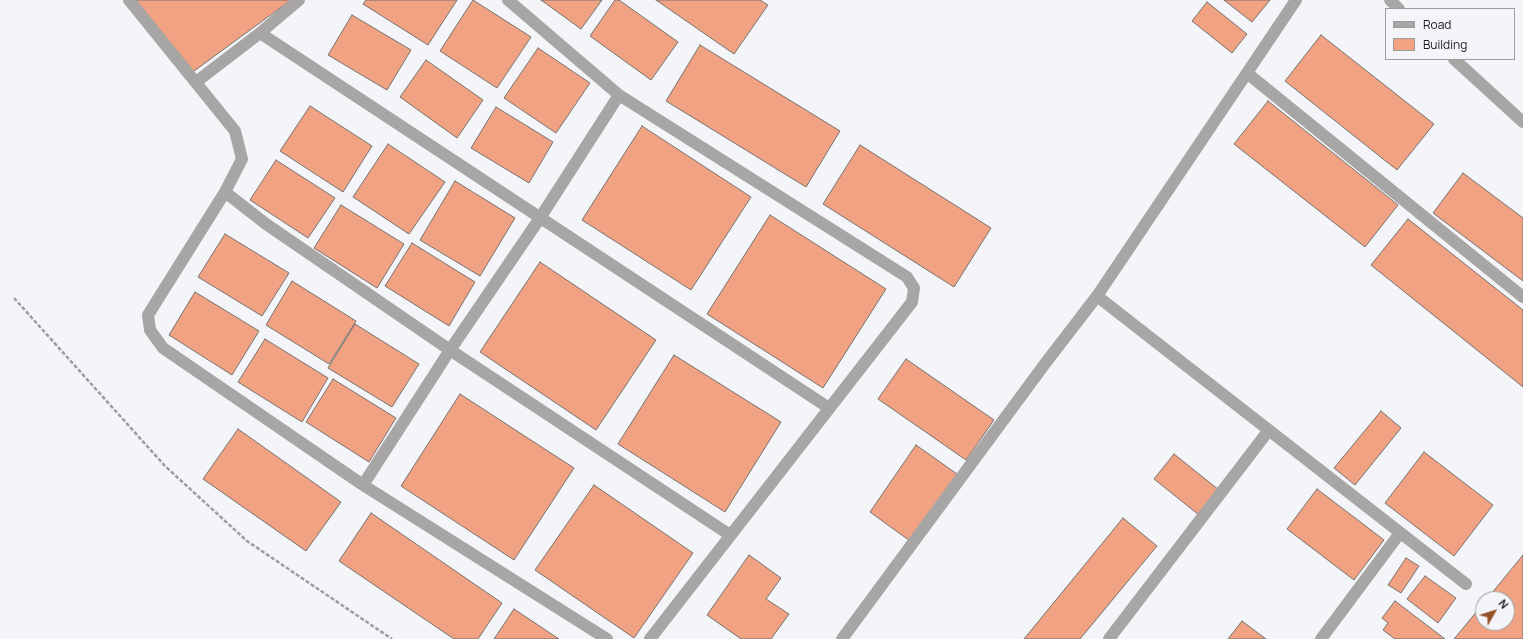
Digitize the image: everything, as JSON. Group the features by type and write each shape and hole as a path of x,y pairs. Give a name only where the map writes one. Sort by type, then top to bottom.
{"street":[{"path":"129,0 235,132 242,159 225,192 148,315 150,330 163,348 363,485 607,639"},
{"path":"196,82 260,33 299,0"},
{"path":"508,0 619,95 907,277 914,288 912,302 650,639"},
{"path":"842,639 1044,365 1097,296 1246,72 1296,0"},
{"path":"1390,0 1398,8"},
{"path":"260,33 830,408"},
{"path":"1455,60 1523,122"},
{"path":"1246,72 1523,297"},
{"path":"363,485 450,350 540,218 619,95"},
{"path":"225,192 266,224 450,350 730,536"},
{"path":"1097,296 1466,584"},
{"path":"1109,639 1268,430"},
{"path":"1321,639 1400,533"}],"path":[{"path":"14,298 165,466 241,536 392,639"}],"building":[{"path":"136,0 291,0 190,74"},
{"path":"366,0 457,0 428,45 363,4"},
{"path":"473,0 531,37 497,88 440,51"},
{"path":"541,0 602,0 581,29"},
{"path":"615,0 619,0 678,42 651,80 590,36"},
{"path":"656,0 760,0 768,5 734,54"},
{"path":"1224,0 1270,0 1252,22"},
{"path":"1207,2 1247,34 1232,53 1192,21"},
{"path":"352,15 411,50 387,90 328,55"},
{"path":"1321,35 1434,124 1397,170 1285,81"},
{"path":"700,45 840,131 806,187 666,101"},
{"path":"538,48 590,83 556,133 504,98"},
{"path":"426,60 483,100 457,138 400,97"},
{"path":"1268,101 1398,205 1365,247 1234,144"},
{"path":"310,106 372,146 343,192 280,151"},
{"path":"496,107 553,142 529,183 471,148"},
{"path":"642,126 751,197 691,290 582,220"},
{"path":"388,144 445,182 409,234 353,197"},
{"path":"860,145 991,228 954,287 823,204"},
{"path":"276,160 335,198 308,238 250,200"},
{"path":"1463,173 1523,218 1523,281 1433,213"},
{"path":"455,181 515,218 480,276 420,240"},
{"path":"341,205 404,244 377,288 314,248"},
{"path":"770,215 886,289 823,388 707,314"},
{"path":"1408,219 1523,310 1523,387 1371,265"},
{"path":"225,234 289,273 262,316 198,277"},
{"path":"412,243 475,282 449,326 385,286"},
{"path":"540,262 656,340 596,430 480,352"},
{"path":"292,281 356,321 329,364 266,325"},
{"path":"195,292 259,331 232,375 169,335"},
{"path":"355,324 419,364 392,407 328,368"},
{"path":"265,339 328,378 302,422 238,382"},
{"path":"674,355 781,422 725,512 618,444"},
{"path":"906,359 994,420 966,460 878,399"},
{"path":"333,379 396,418 369,462 306,422"},
{"path":"460,394 574,468 514,560 401,486"},
{"path":"1381,411 1401,428 1355,485 1334,468"},
{"path":"238,429 341,502 306,551 203,479"},
{"path":"916,445 957,474 910,541 870,512"},
{"path":"1424,452 1493,505 1454,556 1385,503"},
{"path":"1174,454 1219,490 1199,515 1154,479"},
{"path":"594,485 693,553 634,638 535,570"},
{"path":"1317,489 1384,540 1354,580 1287,529"},
{"path":"371,513 502,603 478,639 454,639 339,561"},
{"path":"1123,518 1157,546 1080,639 1024,639"},
{"path":"749,555 781,578 766,599 789,614 771,639 741,639 707,615"},
{"path":"1523,555 1523,639 1454,639 1475,614 1475,631 1515,631 1515,591 1494,591"},
{"path":"1406,558 1419,566 1401,593 1388,585"},
{"path":"1425,576 1456,598 1438,623 1407,599"},
{"path":"1395,601 1445,639 1395,639 1383,630 1388,623 1382,618"},
{"path":"514,609 559,639 494,639"},
{"path":"1242,621 1266,639 1228,639"}]}
